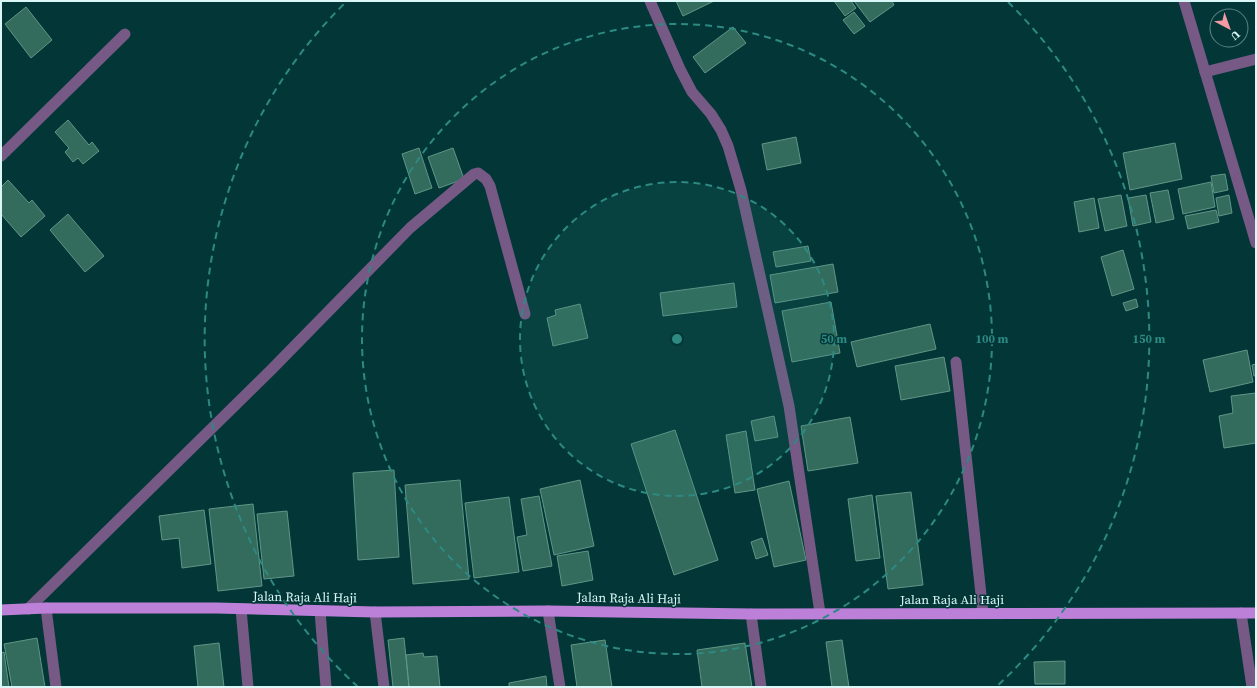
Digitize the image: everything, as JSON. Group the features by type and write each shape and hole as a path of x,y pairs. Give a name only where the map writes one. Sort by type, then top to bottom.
{"main road":[{"name":"Jalan Raja Ali Haji","path":"1,610 46,608 241,609 375,612 548,611 751,614 1256,613"}],"street":[{"path":"650,1 680,69 692,92 711,114 721,130 728,146 741,190 789,406 820,613"},
{"path":"1184,1 1256,243"},
{"path":"1,156 125,34"},
{"path":"1205,72 1256,59"},
{"path":"28,610 255,386 410,228 474,174 478,173 482,176 490,186 525,314"},
{"path":"956,362 983,613"},
{"path":"46,608 56,687"},
{"path":"241,609 248,687"},
{"path":"320,611 326,687"},
{"path":"548,611 560,687"},
{"path":"375,612 384,687"},
{"path":"1241,613 1252,687"},
{"path":"751,614 761,687"}],"building":[{"path":"676,1 714,1 683,16"},
{"path":"834,1 851,1 856,8 845,16"},
{"path":"854,1 892,1 894,5 870,22"},
{"path":"26,7 52,40 31,58 5,24"},
{"path":"854,12 865,26 854,34 843,20"},
{"path":"733,27 746,43 705,73 693,57"},
{"path":"68,120 89,145 92,142 99,151 83,164 78,158 73,162 65,152 69,148 55,132"},
{"path":"796,137 801,163 767,170 762,144"},
{"path":"1175,143 1182,179 1130,190 1123,153"},
{"path":"419,148 432,188 415,194 402,154"},
{"path":"453,148 464,179 439,188 428,157"},
{"path":"1225,174 1228,190 1214,193 1211,176"},
{"path":"8,180 29,203 32,200 45,216 21,237 1,214 1,187"},
{"path":"1211,182 1215,207 1183,214 1178,189"},
{"path":"1168,190 1174,219 1156,223 1150,193"},
{"path":"1121,195 1127,226 1105,231 1098,199"},
{"path":"1146,195 1151,222 1133,226 1128,198"},
{"path":"1229,195 1232,213 1219,216 1216,198"},
{"path":"1094,198 1099,228 1079,232 1074,202"},
{"path":"1216,210 1219,222 1188,229 1185,216"},
{"path":"68,214 104,256 85,272 50,230"},
{"path":"808,246 811,261 776,267 773,252"},
{"path":"1123,250 1134,289 1112,296 1101,257"},
{"path":"833,264 838,292 775,303 770,275"},
{"path":"734,283 737,307 663,316 660,293"},
{"path":"1136,299 1138,307 1126,311 1123,303"},
{"path":"831,302 840,353 792,362 782,311"},
{"path":"580,304 588,338 553,346 547,318 556,315 555,310"},
{"path":"930,324 936,349 857,367 851,342"},
{"path":"1247,350 1253,382 1210,392 1203,360"},
{"path":"944,357 950,391 901,400 895,366"},
{"path":"1256,364 1256,376 1254,376 1252,365"},
{"path":"1256,393 1256,443 1224,448 1219,416 1233,413 1231,396"},
{"path":"774,416 778,437 755,441 751,421"},
{"path":"850,417 858,463 808,471 801,426"},
{"path":"675,430 718,560 674,575 631,444"},
{"path":"746,431 755,490 735,493 726,435"},
{"path":"394,470 399,557 358,560 353,473"},
{"path":"460,480 469,579 413,584 405,485"},
{"path":"580,480 594,546 554,555 540,489"},
{"path":"789,481 806,560 774,567 757,489"},
{"path":"911,492 923,585 888,589 876,496"},
{"path":"872,495 880,558 856,561 848,499"},
{"path":"539,496 552,566 523,571 517,537 527,535 521,499"},
{"path":"509,497 519,572 474,578 465,503"},
{"path":"253,504 262,586 218,591 209,509"},
{"path":"204,510 211,564 182,568 179,538 162,540 159,516"},
{"path":"287,511 294,576 264,579 257,514"},
{"path":"762,538 768,555 756,559 751,542"},
{"path":"588,551 593,580 562,586 557,556"},
{"path":"37,638 45,687 12,687 4,644"},
{"path":"404,638 409,687 393,687 388,640"},
{"path":"605,640 612,687 577,687 571,645"},
{"path":"842,640 849,687 832,687 826,642"},
{"path":"219,643 224,687 198,687 194,646"},
{"path":"745,643 752,687 702,687 697,650"},
{"path":"4,652 9,687 1,687 1,653"},
{"path":"423,653 424,657 437,656 440,687 409,687 406,655"},
{"path":"1065,661 1065,684 1035,684 1034,662"},
{"path":"546,676 547,687 509,687 509,683"}]}
